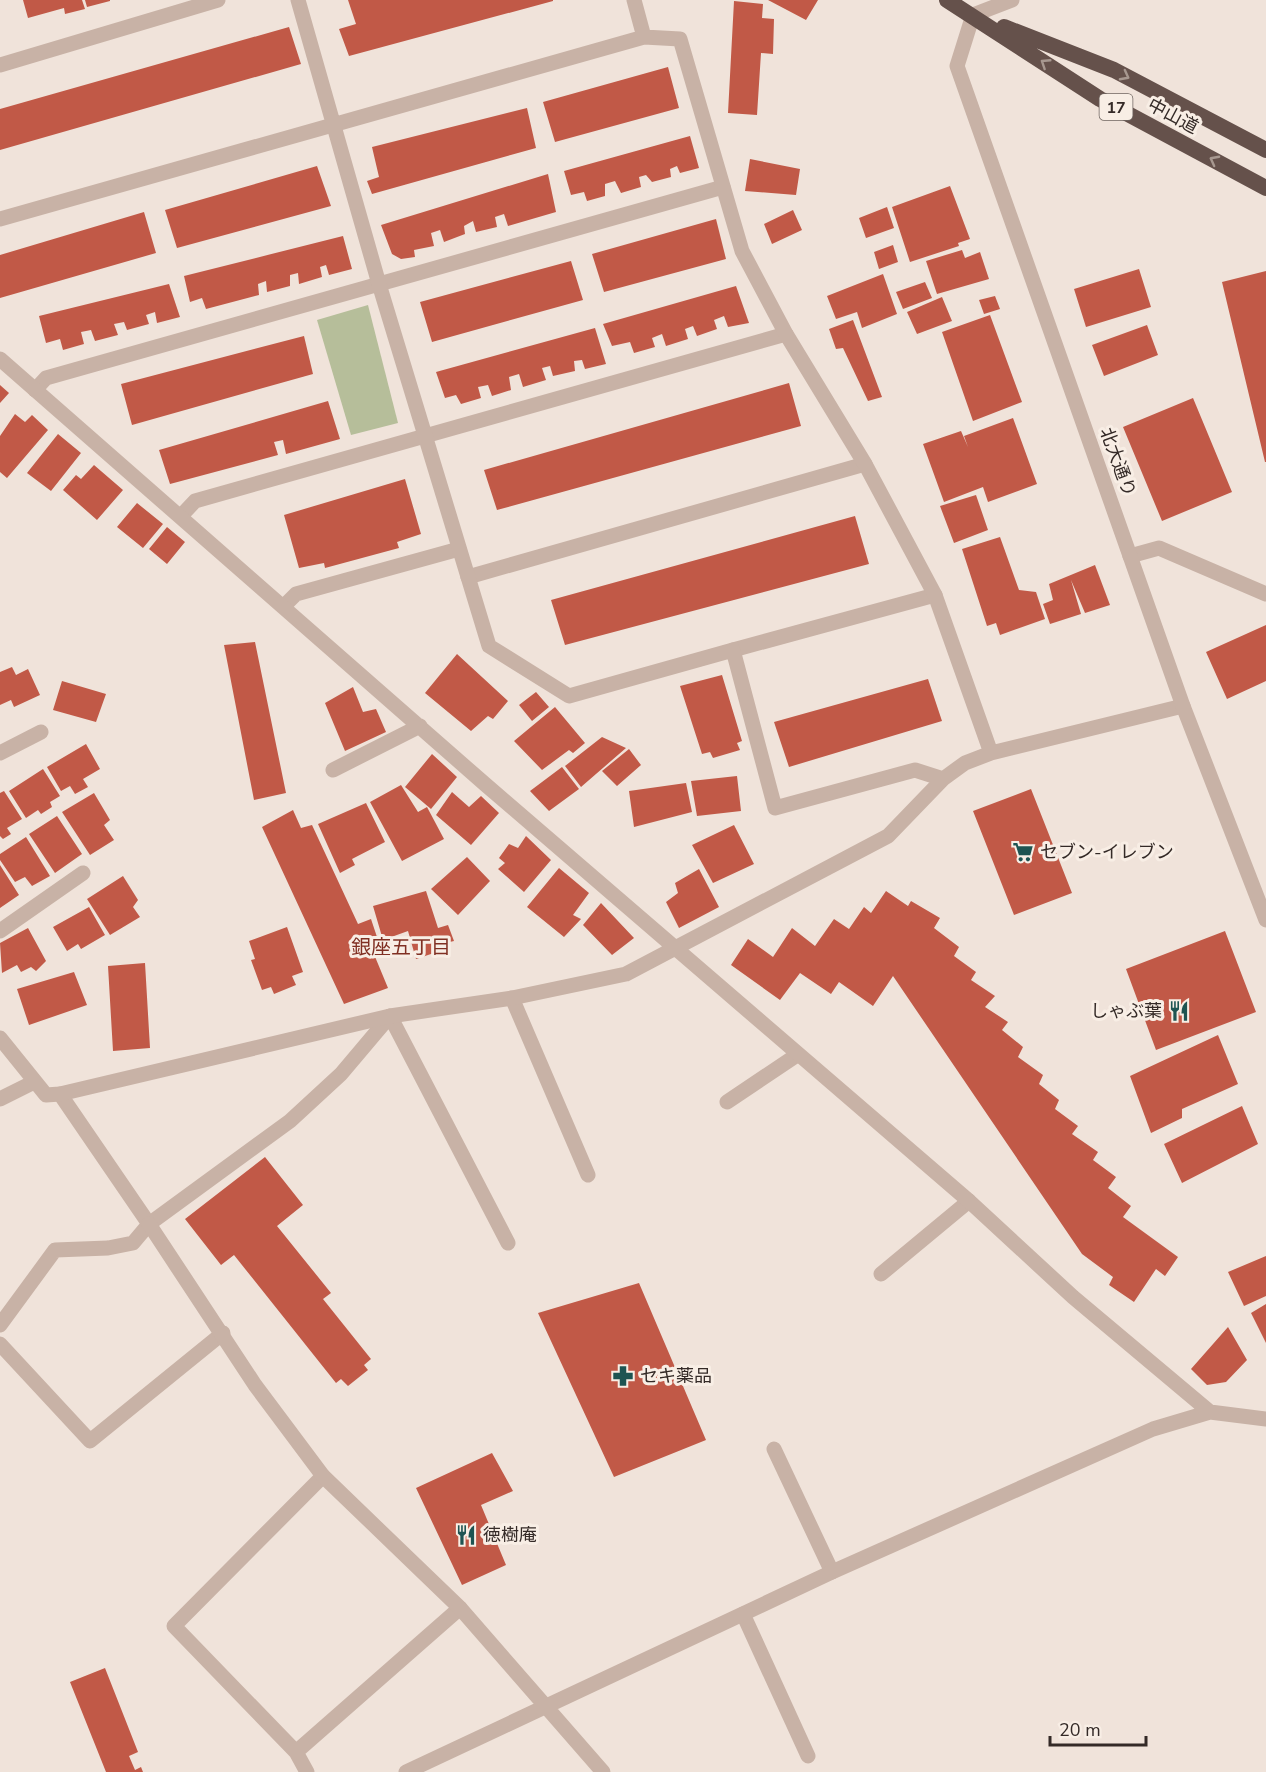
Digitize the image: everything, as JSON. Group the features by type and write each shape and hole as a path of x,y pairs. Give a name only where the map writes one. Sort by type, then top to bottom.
{"highway":[{"name":"中山道","path":"947,0 1100,99 1266,188"},
{"name":"中山道","path":"973,15 1114,70 1266,150"}],"street":[{"path":"0,65 218,0"},
{"path":"298,0 332,126 489,646 569,696 935,595"},
{"path":"634,0 644,37"},
{"path":"973,15 1012,0"},
{"name":"北大通り","path":"973,15 957,66 1183,706 1266,920"},
{"path":"0,219 644,37 680,39 742,251 786,334 865,464 935,595 990,753"},
{"path":"35,390 46,378 723,188"},
{"path":"181,516 195,501 786,334"},
{"path":"0,359 675,948 969,1201 1073,1297 1210,1412"},
{"path":"468,577 865,464"},
{"path":"1130,556 1159,548 1266,594"},
{"path":"284,606 296,594 459,549"},
{"path":"733,650 775,808 915,770 943,779"},
{"path":"0,1038 46,1095 60,1094 390,1016 512,998 626,974 888,836 943,779 965,763 990,753 1183,706"},
{"path":"333,770 420,726"},
{"path":"0,753 41,732"},
{"path":"0,931 83,873"},
{"path":"512,998 588,1175"},
{"path":"0,1325 55,1250 108,1248 133,1243 149,1224 290,1121 341,1074 390,1016"},
{"path":"390,1016 508,1243"},
{"path":"727,1102 797,1054"},
{"path":"0,1099 34,1082"},
{"path":"60,1094 223,1333 255,1385 323,1476 460,1608 603,1772"},
{"path":"881,1274 969,1201"},
{"path":"0,1344 90,1441 223,1333"},
{"path":"406,1772 832,1572 1152,1429 1210,1412 1266,1419"},
{"path":"774,1449 832,1572"},
{"path":"307,1772 296,1752 174,1626 323,1476"},
{"path":"296,1752 460,1608"},
{"path":"743,1614 808,1756"}],"green space":[{"path":"368,305 398,423 351,435 317,320"}],"building":[{"path":"23,0 82,0 85,9 65,14 64,8 28,18"},
{"path":"85,0 110,0 110,1 87,7"},
{"path":"348,0 553,1 349,56 339,29 356,24"},
{"path":"768,0 818,0 806,20"},
{"path":"734,1 763,4 762,18 774,19 773,54 761,53 757,115 728,113"},
{"path":"289,27 301,64 0,150 0,109"},
{"path":"668,67 679,108 555,142 543,102"},
{"path":"527,108 536,148 372,194 367,181 379,177 372,147"},
{"path":"690,136 699,168 680,173 677,166 670,169 671,177 652,182 646,175 639,177 641,187 621,193 615,181 605,184 605,196 587,201 584,192 571,195 564,171"},
{"path":"750,159 800,169 796,195 745,191"},
{"path":"317,166 331,206 177,248 165,210"},
{"path":"548,174 556,212 508,226 504,214 495,217 497,227 476,232 473,221 464,226 465,234 444,242 440,230 431,233 434,246 414,250 415,257 401,259 392,254 381,225"},
{"path":"950,186 970,239 958,243 959,246 910,262 892,207"},
{"path":"887,207 894,228 866,238 859,218"},
{"path":"793,210 802,230 772,244 764,224"},
{"path":"144,212 156,253 0,298 0,255"},
{"path":"716,219 726,259 604,292 592,254"},
{"path":"343,236 352,269 329,275 326,265 320,267 322,277 299,284 298,273 290,275 290,286 267,292 266,281 258,284 259,295 206,309 202,298 190,302 184,276"},
{"path":"893,245 898,262 879,269 874,252"},
{"path":"962,250 965,258 980,252 989,279 937,294 926,261"},
{"path":"571,261 583,300 432,342 420,302"},
{"path":"1139,269 1151,307 1086,327 1074,289"},
{"path":"1266,271 1266,462 1265,462 1222,282"},
{"path":"883,274 897,314 862,328 857,312 836,319 827,296"},
{"path":"925,282 932,298 903,309 896,292"},
{"path":"169,284 180,317 157,323 155,312 146,315 149,324 127,330 124,322 114,324 118,335 95,341 91,330 81,332 84,344 63,350 60,339 46,343 39,316"},
{"path":"736,286 749,323 728,327 724,316 714,320 717,329 697,336 693,326 685,329 688,339 666,346 662,334 652,338 655,347 634,353 630,342 612,346 603,324"},
{"path":"995,296 1000,309 984,314 979,300"},
{"path":"942,297 952,321 917,334 907,312"},
{"path":"990,315 1022,402 973,421 942,332"},
{"path":"853,320 882,397 868,401 843,348 836,349 829,329"},
{"path":"1147,325 1158,355 1104,376 1092,345"},
{"path":"595,328 606,364 585,369 582,360 574,361 575,371 553,376 550,366 542,368 546,380 523,387 519,374 509,377 511,390 492,396 488,385 478,387 481,398 461,404 456,395 445,398 436,372"},
{"path":"304,336 313,374 132,425 121,384"},
{"path":"789,383 801,426 497,510 484,470"},
{"path":"0,385 9,393 0,403"},
{"path":"1193,398 1232,492 1162,521 1123,427"},
{"path":"328,401 340,439 286,454 283,440 274,442 278,455 170,484 159,450"},
{"path":"15,414 25,422 32,415 48,430 7,478 0,472 0,436"},
{"path":"1013,418 1037,484 988,502 983,487 944,502 923,444 961,431 968,447 964,436"},
{"path":"58,434 81,453 51,491 27,473"},
{"path":"94,465 123,490 97,520 63,490 76,475 81,479"},
{"path":"405,479 421,534 397,542 399,548 325,568 324,563 299,568 284,515"},
{"path":"976,495 988,530 954,543 940,506"},
{"path":"137,503 163,524 143,548 117,527"},
{"path":"855,516 869,564 565,645 551,600"},
{"path":"167,527 185,542 167,564 149,549"},
{"path":"1000,537 1019,590 1036,592 1045,619 1000,635 996,623 987,626 962,549"},
{"path":"1095,565 1110,605 1085,613 1071,580 1081,614 1050,624 1043,604 1053,600 1049,584"},
{"path":"1266,625 1266,681 1227,699 1206,652"},
{"path":"255,642 286,793 254,800 224,645"},
{"path":"457,654 508,701 493,719 488,716 471,731 425,693"},
{"path":"12,667 16,675 28,669 40,695 14,707 11,700 0,705 0,672"},
{"path":"722,675 742,741 737,743 740,750 713,758 710,752 702,754 680,686"},
{"path":"928,679 942,721 789,767 774,722"},
{"path":"62,681 106,694 96,722 53,710"},
{"path":"353,687 363,712 376,709 386,732 345,751 325,703"},
{"path":"536,692 549,707 532,721 519,705"},
{"path":"555,707 585,743 573,753 569,750 542,770 514,741"},
{"path":"602,737 626,748 581,787 565,766"},
{"path":"86,744 100,769 83,779 88,787 75,794 70,786 61,791 47,767"},
{"path":"629,749 641,765 617,786 602,771"},
{"path":"432,754 457,777 431,809 405,787"},
{"path":"562,767 579,789 549,811 530,791"},
{"path":"43,769 60,796 50,802 52,807 41,814 38,810 26,818 9,791"},
{"path":"737,776 741,811 697,816 691,781"},
{"path":"686,783 692,812 634,827 629,791"},
{"path":"401,785 418,812 427,807 444,839 402,861 370,802"},
{"name":"セブン-イレブン","path":"1031,789 1072,893 1014,915 973,811"},
{"path":"4,791 22,819 7,828 11,834 3,839 0,836 0,793"},
{"path":"452,792 469,807 481,796 499,813 471,845 436,815"},
{"path":"94,793 110,820 104,825 114,840 90,855 62,812"},
{"path":"366,803 385,842 352,859 355,865 340,873 318,824"},
{"path":"293,810 301,828 312,825 358,924 371,919 379,943 371,947 388,988 344,1004 262,827"},
{"path":"57,816 82,854 55,873 29,834"},
{"path":"734,825 754,864 713,883 692,845"},
{"path":"526,836 551,860 524,892 498,869 505,863 499,858 509,844 518,848"},
{"path":"26,837 50,876 32,886 25,877 15,882 0,860 0,854"},
{"path":"467,857 490,881 458,915 431,889"},
{"path":"0,865 19,895 0,908"},
{"path":"559,868 589,893 573,915 581,919 564,937 527,907"},
{"path":"699,869 719,907 679,928 666,902 678,893 675,883"},
{"path":"123,876 138,900 133,907 140,917 110,935 87,899"},
{"path":"426,891 438,928 448,925 454,941 441,944 443,950 416,959 408,931 383,940 373,906"},
{"path":"886,891 908,906 911,901 940,918 934,928 959,947 954,956 976,972 971,980 995,996 985,1007 1008,1022 1002,1030 1023,1047 1018,1057 1043,1075 1039,1084 1059,1100 1055,1109 1078,1126 1072,1134 1098,1152 1093,1160 1116,1177 1108,1188 1131,1206 1123,1217 1178,1257 1165,1276 1156,1269 1134,1302 1109,1285 1113,1277 1082,1254 893,976 873,1006 839,982 831,994 800,973 780,1000 731,965 748,939 773,957 792,928 815,946 834,919 849,929 864,907 871,913"},
{"path":"601,903 634,938 612,955 583,925"},
{"path":"89,907 105,935 81,949 78,944 67,951 53,927"},
{"path":"287,927 303,972 292,976 296,985 274,994 271,987 262,990 251,960 255,959 249,941"},
{"path":"28,928 46,961 36,971 31,967 21,972 17,965 2,973 0,943"},
{"path":"1225,931 1256,1012 1156,1050 1126,969"},
{"path":"145,963 150,1048 113,1051 108,966"},
{"path":"74,972 87,1005 29,1025 17,989"},
{"path":"1218,1035 1238,1084 1182,1109 1182,1118 1151,1133 1130,1076"},
{"path":"1242,1106 1258,1144 1182,1183 1164,1144"},
{"path":"265,1157 303,1205 277,1226 331,1293 323,1299 371,1359 364,1365 368,1370 348,1386 341,1379 336,1383 234,1255 221,1265 185,1219"},
{"path":"1266,1256 1266,1296 1244,1306 1228,1272"},
{"name":"セキ薬品","path":"639,1283 706,1440 614,1477 538,1313"},
{"path":"1266,1304 1266,1343 1251,1313"},
{"path":"1228,1327 1247,1360 1226,1382 1207,1385 1191,1369"},
{"name":"徳樹庵","path":"492,1453 513,1491 481,1505 506,1565 462,1585 416,1488"},
{"path":"105,1668 138,1752 129,1756 135,1770 141,1767 143,1772 106,1772 70,1682"}],"place":[{"name":"セブン-イレブン","path":"1023,852"},
{"name":"しゃぶ葉","path":"1179,1011"},
{"name":"セキ薬品","path":"623,1376"},
{"name":"徳樹庵","path":"466,1535"}],"district":[{"name":"銀座五丁目","path":"401,947"}]}
